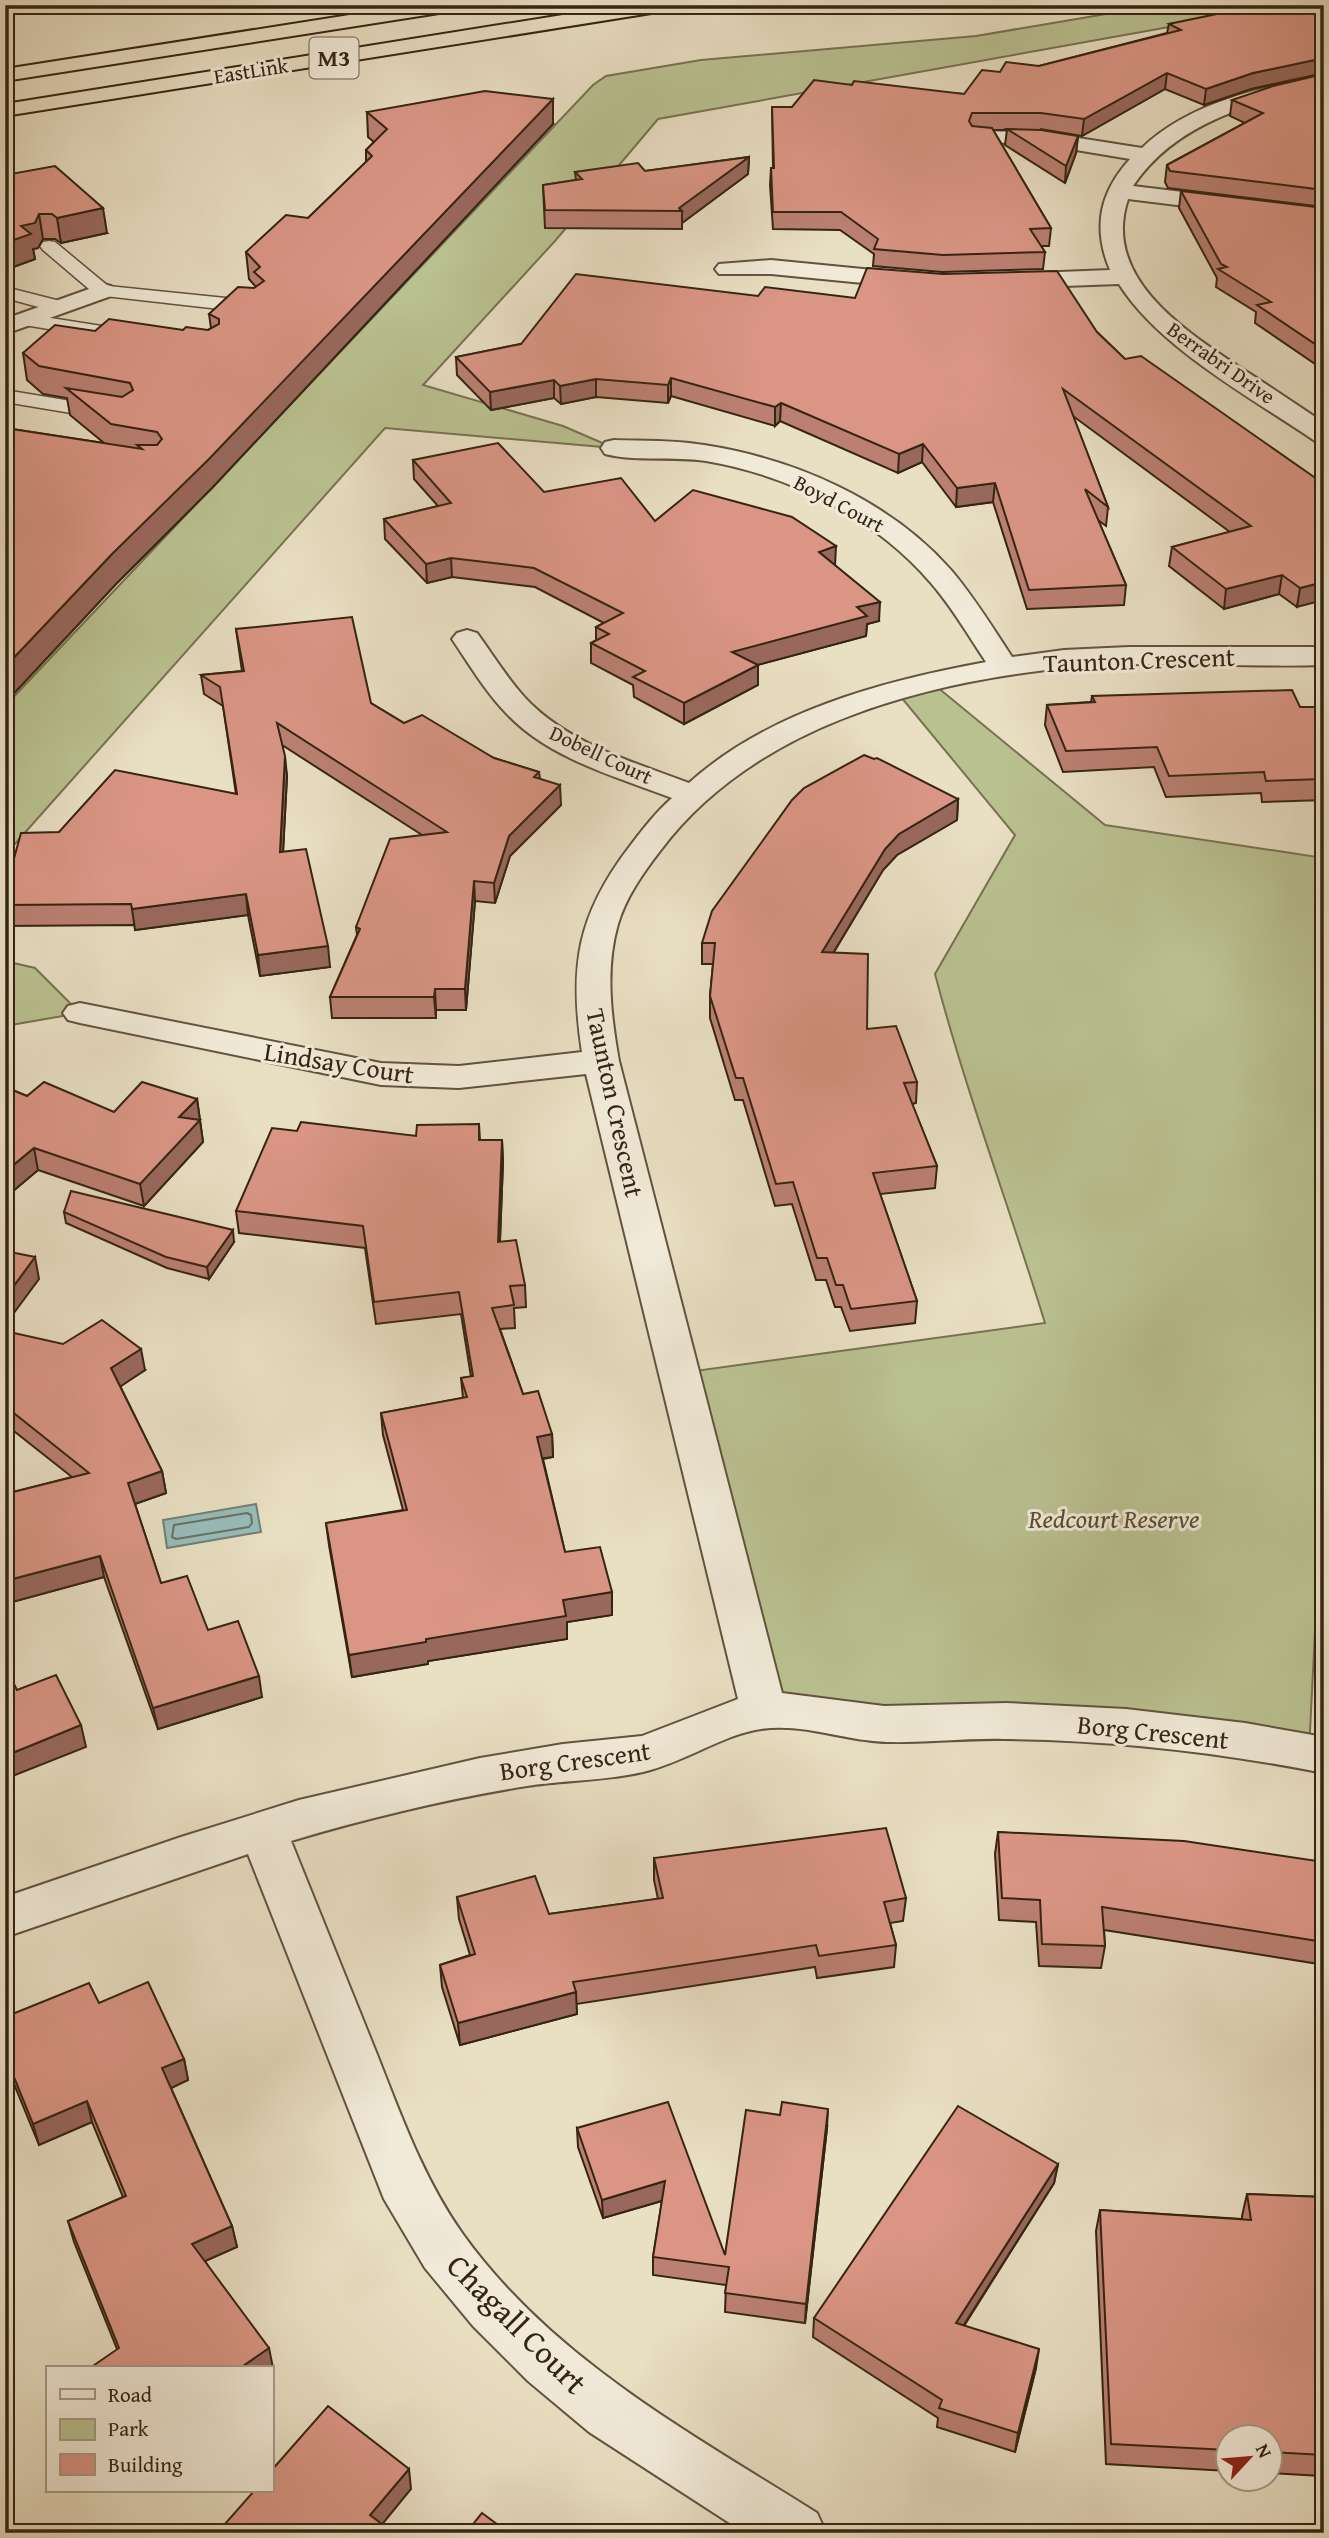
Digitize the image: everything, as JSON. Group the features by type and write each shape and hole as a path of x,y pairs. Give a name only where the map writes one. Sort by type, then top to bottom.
{"highway":[{"name":"EastLink","path":"5,75 452,5"},
{"name":"EastLink","path":"5,110 664,5"}],"street":[{"name":"Berrabri Drive","path":"1324,81 1264,95 1211,113 1174,134 1128,173 1117,191 1109,226 1111,243 1123,277 1148,307 1185,342 1324,435"},
{"path":"981,136 1040,138 1146,155"},
{"path":"1117,191 1324,216"},
{"path":"727,268 772,267 933,282"},
{"path":"992,282 1123,277"},
{"path":"15,324 103,291"},
{"name":"Boyd Court","path":"614,448 683,450 740,460 816,488 866,515 908,543 941,577 1004,667"},
{"name":"Dobell Court","path":"467,639 507,695 524,714 545,730 583,752 691,794"},
{"name":"Taunton Crescent","path":"764,1711 601,1061 592,989 599,935 607,910 640,851 691,794 751,752 839,710 918,685 1004,667 1107,656 1324,656"},
{"name":"Lindsay Court","path":"80,1013 395,1075 459,1077 601,1061"},
{"name":"Borg Crescent","path":"5,1917 147,1868 341,1808 482,1775 555,1763 641,1755 673,1746 720,1722 764,1711 794,1711 881,1724 1003,1721 1115,1726 1212,1737 1324,1755"},
{"name":"Chagall Court","path":"263,1831 402,2182 444,2252 492,2308 547,2362 608,2413 797,2533"}],"lane":[{"path":"50,246 103,291 255,307"},
{"path":"5,292 61,307"},
{"path":"15,324 158,341"},
{"path":"5,396 125,416"}],"green space":[{"path":"1159,5 1291,5 658,119 555,241 423,385 563,426 614,448 385,428 5,855 5,706 593,85 606,76 701,60 976,36"},
{"name":"Redcourt Reserve","path":"931,682 1105,825 1324,858 1324,1548 1319,1550 1309,1752 764,1711 680,1373 1045,1323 974,1105 935,974 1015,835 896,691"},
{"path":"5,961 35,968 80,1013 5,1026"}],"water":[{"path":"256,1504 261,1532 167,1548 163,1520"}],"building":[{"path":"1260,5 1324,5 1324,58 1253,73 1206,89 1167,73 1084,119 1041,113 972,113 969,121 972,126 992,128 1051,228 1030,229 1045,252 943,255 874,249 878,239 841,212 773,212 772,107 792,107 814,80 852,85 854,81 964,94 982,70 1000,72 1006,62 1039,66 1181,30 1169,24"},
{"path":"1324,74 1324,190 1170,171 1167,165 1263,113 1232,100 1273,86"},
{"path":"485,91 553,99 209,459 112,554 5,667 5,428 142,449 137,445 157,445 162,439 157,432 111,424 66,388 122,397 133,390 130,383 39,366 23,353 55,325 95,331 109,319 183,330 186,327 208,330 219,324 219,319 209,314 238,287 254,288 264,281 254,272 260,267 246,252 286,215 308,218 372,156 366,150 387,129 367,112"},
{"path":"1007,129 1041,130 1078,136 1066,166"},
{"path":"749,157 679,208 682,211 545,210 543,185 582,179 575,172 638,163 645,171"},
{"path":"55,166 103,208 57,218 52,214 39,214 35,223 21,226 31,234 5,243 5,175"},
{"path":"1181,191 1324,208 1324,350 1257,305 1271,302 1218,269 1227,267 1221,264"},
{"path":"867,268 943,274 1057,271 1097,332 1125,359 1141,356 1324,484 1324,582 1300,588 1282,575 1226,589 1172,547 1251,526 1063,389 1108,507 1085,489 1126,585 1029,590 995,483 957,488 923,444 899,454 781,403 775,407 671,378 668,385 596,379 560,386 554,380 490,392 456,357 521,344 576,274 758,296 765,287 855,298"},
{"path":"498,443 544,492 621,478 655,521 693,490 792,517 836,546 819,552 880,602 857,607 867,616 732,652 758,665 684,703 633,677 645,671 591,643 609,634 596,627 623,613 534,568 451,558 426,564 384,519 451,503 413,460"},
{"path":"352,617 371,703 404,723 422,715 494,758 539,772 534,777 560,785 509,836 494,883 474,881 465,989 435,989 434,997 330,997 360,929 356,927 390,839 447,832 277,723 285,756 280,852 306,849 328,946 258,955 246,894 132,909 131,904 5,905 5,891 21,833 59,832 115,770 237,794 220,687 201,675 244,671 236,629"},
{"path":"1292,690 1300,707 1324,707 1324,779 1266,781 1264,772 1169,776 1157,747 1066,751 1047,705 1095,702 1092,696"},
{"path":"864,755 877,758 958,799 899,834 885,849 822,952 868,954 867,1029 896,1026 917,1082 904,1083 937,1166 873,1173 917,1301 851,1309 843,1285 836,1285 827,1258 817,1258 793,1182 776,1184 743,1078 736,1078 710,996 715,943 702,943 712,911 792,800 804,788"},
{"path":"44,1082 114,1112 142,1082 197,1099 179,1117 200,1120 140,1184 34,1148 5,1172 5,1087 27,1096"},
{"path":"301,1122 416,1136 417,1125 479,1124 479,1140 502,1140 498,1242 516,1240 525,1285 510,1286 514,1305 492,1308 523,1394 538,1391 552,1434 537,1437 565,1552 600,1547 612,1592 563,1600 566,1616 426,1639 426,1642 349,1655 326,1523 407,1510 381,1413 467,1397 461,1378 473,1376 459,1292 374,1302 363,1226 236,1211 272,1128 297,1131"},
{"path":"71,1191 233,1230 207,1267 166,1257 64,1212"},
{"path":"5,1251 35,1257 5,1298"},
{"path":"102,1320 141,1349 111,1368 162,1471 128,1483 161,1583 187,1576 208,1630 238,1621 259,1676 153,1708 100,1556 5,1581 5,1494 89,1473 5,1406 5,1331 63,1344"},
{"path":"5,1666 17,1690 56,1675 81,1725 5,1756"},
{"path":"886,1828 906,1898 884,1902 896,1945 819,1956 816,1945 573,1982 576,1992 458,2023 440,1965 475,1954 457,1897 535,1876 549,1914 663,1898 654,1858"},
{"path":"998,1832 1184,1841 1324,1862 1324,1942 1102,1907 1105,1946 1042,1944 1040,1900 1002,1898"},
{"path":"148,1982 184,2059 162,2068 232,2226 192,2244 269,2348 243,2366 93,2366 119,2348 68,2221 126,2196 87,2101 33,2124 5,2055 5,2017 89,1983 99,2003"},
{"path":"668,2102 725,2255 746,2110 780,2115 782,2102 828,2109 806,2304 725,2293 729,2267 653,2257 665,2181 602,2200 577,2128"},
{"path":"958,2106 1058,2164 956,2323 1039,2349 1018,2433 939,2408 942,2400 814,2318"},
{"path":"1247,2194 1324,2197 1324,2455 1284,2453 1284,2422 1214,2422 1214,2449 1111,2444 1100,2210 1251,2220"},
{"path":"328,2406 409,2469 370,2515 394,2533 217,2533 253,2492 273,2492 273,2469"},
{"path":"482,2513 509,2533 466,2533"}]}
